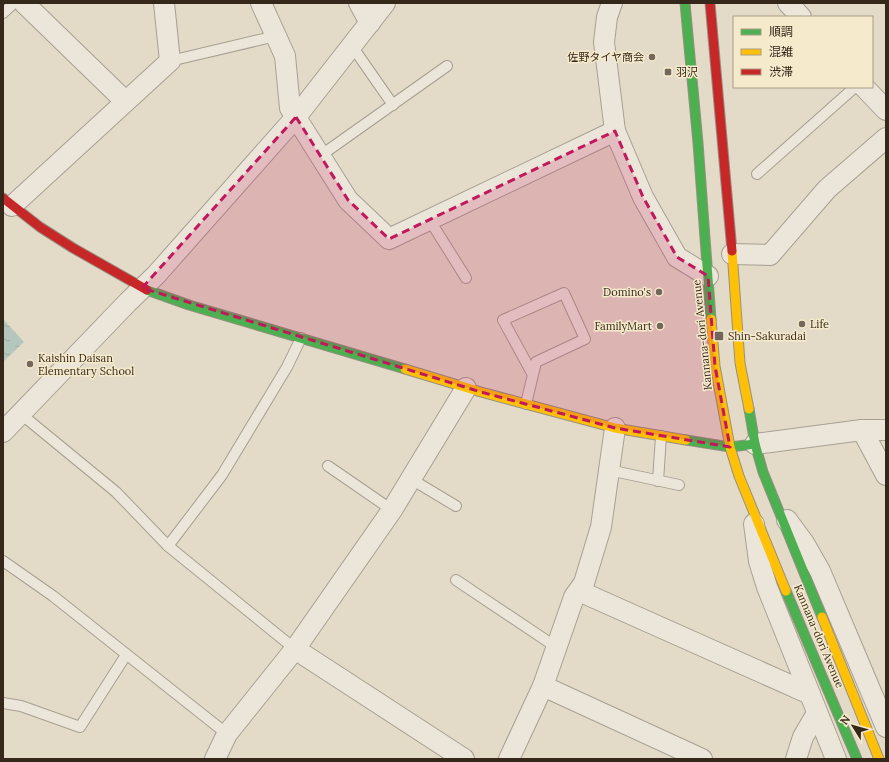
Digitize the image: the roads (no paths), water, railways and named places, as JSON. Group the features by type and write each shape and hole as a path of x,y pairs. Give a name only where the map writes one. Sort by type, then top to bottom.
{"main road":[{"name":"Kannana-dori Avenue","path":"685,3 698,143 715,366 730,447 739,476 753,511 857,759"},
{"name":"Kannana-dori Avenue","path":"710,3 740,363 755,444 763,472 774,500 879,759"},
{"path":"8,202 40,227 142,288 189,305 466,388 615,428 730,447 755,444"}],"street":[{"path":"24,3 125,101"},
{"path":"8,202 170,61 164,3"},
{"path":"261,3 285,56 290,108 348,200 389,239 615,131"},
{"path":"359,3 370,23"},
{"path":"3,432 156,275 296,118 386,3"},
{"path":"612,3 607,18 604,42 615,131 643,197 676,257 708,276"},
{"path":"788,3 800,16"},
{"path":"865,88 886,110"},
{"path":"732,254 770,255 827,189 886,138"},
{"path":"215,759 227,734 295,649 392,510 466,388"},
{"path":"509,759 543,686 574,597 584,582 601,527 615,428"},
{"path":"862,430 886,475"},
{"path":"755,444 862,430 886,430"},
{"path":"774,500 804,543 820,571 886,727"},
{"path":"753,511 759,561 767,587 836,759"},
{"path":"579,591 810,694"},
{"path":"295,649 464,759"},
{"path":"543,686 702,759"},
{"path":"796,759 802,737 817,713"}],"lane":[{"path":"3,13 14,3"},
{"path":"170,61 276,36"},
{"path":"352,46 393,105"},
{"path":"320,156 447,66"},
{"path":"757,174 854,88"},
{"path":"429,219 466,278"},
{"path":"526,404 533,375 536,362 585,339 564,293 503,320 533,375"},
{"path":"168,546 222,475 287,367 301,338"},
{"path":"21,414 116,492 168,546 295,649"},
{"path":"658,480 660,436"},
{"path":"328,466 392,510"},
{"path":"609,470 679,485"},
{"path":"411,478 456,506"},
{"path":"4,564 53,596 227,734"},
{"path":"456,580 556,647"},
{"path":"3,703 21,706 80,727 126,655"}],"water":[{"path":"4,320 24,342 3,362 3,321"}],"place":[{"name":"佐野タイヤ商会","path":"652,57"},
{"name":"羽沢","path":"668,72"},
{"name":"Domino's","path":"659,292"},
{"name":"Life","path":"802,324"},
{"name":"FamilyMart","path":"660,326"},
{"name":"Shin-Sakuradai","path":"719,336"},
{"name":"Kaishin Daisan Elementary School","path":"30,364"}]}
